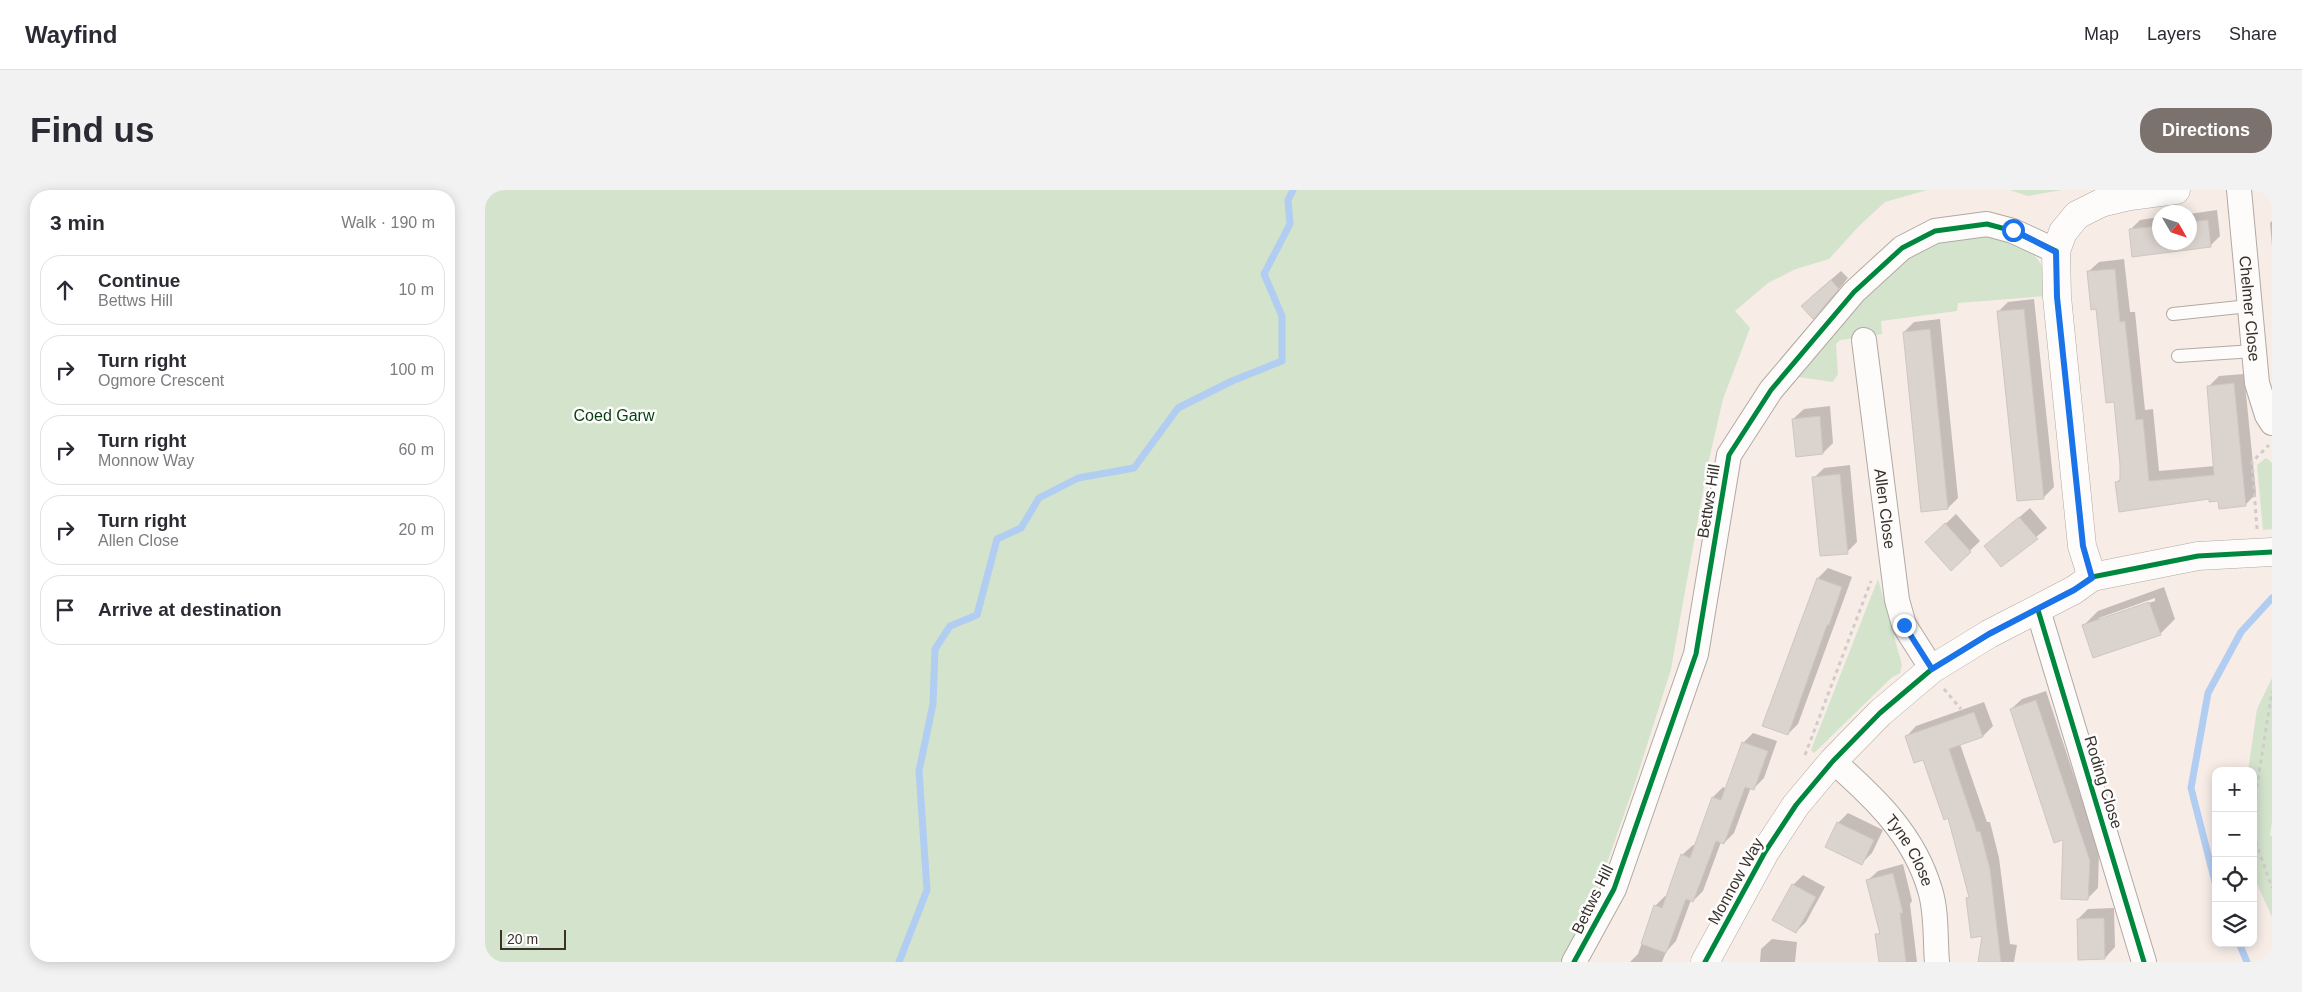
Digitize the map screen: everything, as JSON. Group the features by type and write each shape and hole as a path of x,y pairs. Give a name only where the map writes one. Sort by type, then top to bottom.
{"street":[{"path":"2092,578 2083,546 2057,297 2056,252 2063,232 2077,215 2101,203 2130,196 2176,190"},
{"name":"Chelmer Close","path":"2239,190 2257,383 2267,415 2272,422"},
{"name":"Bettws Hill","path":"1574,962 1615,889 1696,654 1729,455 1771,390 1854,292 1902,248 1935,232 1987,224 2013,230 2056,252"},
{"name":"Allen Close","path":"1864,340 1897,600 1904,625 1932,669"},
{"name":"Monnow Way","path":"1705,962 1765,852 1796,805 1833,762 1880,713 1932,669 1989,634 2038,610 2092,578 2198,556 2265,552"},
{"name":"Roding Close","path":"2038,610 2144,962"},
{"name":"Tyne Close","path":"1833,762 1868,792 1898,825 1918,856 1931,892 1937,962"}],"lane":[{"path":"2173,314 2249,306"},
{"path":"2178,356 2254,351"}],"path":[{"path":"2265,552 2252,462 2272,442"},
{"path":"1804,756 1874,572 1891,553"},
{"path":"2257,786 2272,691"},
{"path":"2257,845 2272,888"}],"green space":[{"name":"Coed Garw","path":"485,190 1927,190 1885,202 1859,226 1829,259 1796,269 1768,283 1735,311 1750,328 1723,399 1708,464 1671,669 1636,780 1597,892 1561,962 485,962"},
{"path":"2010,190 2062,190 2028,196"},
{"path":"2003,235 2030,252 2041,265 2045,273 2046,296 1958,303 1957,311 1881,321 1882,334 1840,340 1836,344 1838,374 1833,382 1798,377 1843,321 1907,258 1946,237"},
{"path":"2266,458 2272,463 2272,529 2263,530 2257,465"},
{"path":"1878,579 1902,665 1900,673 1891,678 1814,753 1811,750"},
{"path":"2272,678 2272,821 2270,836 2272,836 2272,917 2257,884 2257,767 2249,767 2257,709"}],"building":[{"path":"2208,220 2211,247 2197,249 2197,221"},
{"path":"2152,227 2152,250 2187,250 2132,257 2129,229"},
{"path":"2115,269 2120,322 2125,321 2136,420 2143,419 2149,481 2214,475 2207,386 2234,383 2246,506 2219,509 2218,501 2209,502 2209,499 2119,512 2115,482 2120,481 2120,464 2114,402 2106,403 2096,309 2091,310 2087,271"},
{"path":"1831,280 1839,289 1813,319 1801,306"},
{"path":"2024,309 2044,499 2017,501 1997,311"},
{"path":"1930,329 1948,509 1921,512 1903,332"},
{"path":"1820,416 1823,454 1796,457 1792,419"},
{"path":"1840,474 1848,554 1820,556 1812,477"},
{"path":"2019,517 2038,539 2001,567 1984,546"},
{"path":"1945,523 1971,552 1951,571 1925,542"},
{"path":"1817,578 1842,587 1788,735 1762,726"},
{"path":"2149,602 2161,635 2093,658 2082,625"},
{"path":"2036,700 2090,861 2088,900 2061,899 2063,840 2054,843 2010,709"},
{"path":"1974,712 1983,737 1949,749 1977,832 1980,831 1990,869 2001,962 1978,962 1982,936 1971,938 1966,898 1969,897 1948,818 1944,820 1923,760 1914,763 1905,736"},
{"path":"1742,742 1768,751 1754,790 1745,787 1724,844 1716,841 1693,902 1686,899 1666,953 1641,944 1654,905 1662,908 1681,854 1690,858 1712,797 1721,800"},
{"path":"1837,822 1874,840 1862,865 1825,847"},
{"path":"1893,873 1903,913 1900,913 1906,962 1879,962 1875,934 1880,934 1866,880"},
{"path":"1792,884 1816,897 1796,933 1772,920"},
{"path":"2104,918 2105,959 2078,960 2077,919"}],"waterway":[{"path":"899,962 927,890 919,771 933,704 935,649 950,626 977,615 997,539 1021,528 1039,498 1078,478 1134,468 1178,408 1232,381 1282,361 1282,316 1264,274 1290,224 1288,200 1293,190"},
{"path":"2212,870 2191,788 2208,693 2241,632 2272,598"},
{"path":"2241,947 2247,962"}],"cycle path":[{"path":"1574,962 1614,889 1696,654 1729,455 1771,390 1854,292 1902,248 1935,231 1987,224 2013,231 2056,251"},
{"path":"1705,962 1765,852 1796,805 1833,761 1880,713 1932,669 1989,634 2074,590 2092,577 2198,556 2272,552"},
{"path":"2038,610 2144,962"}],"route":[{"path":"1904,625 1932,669 1989,634 2038,610 2092,578 2083,546 2057,297 2056,252 2013,230"}]}
